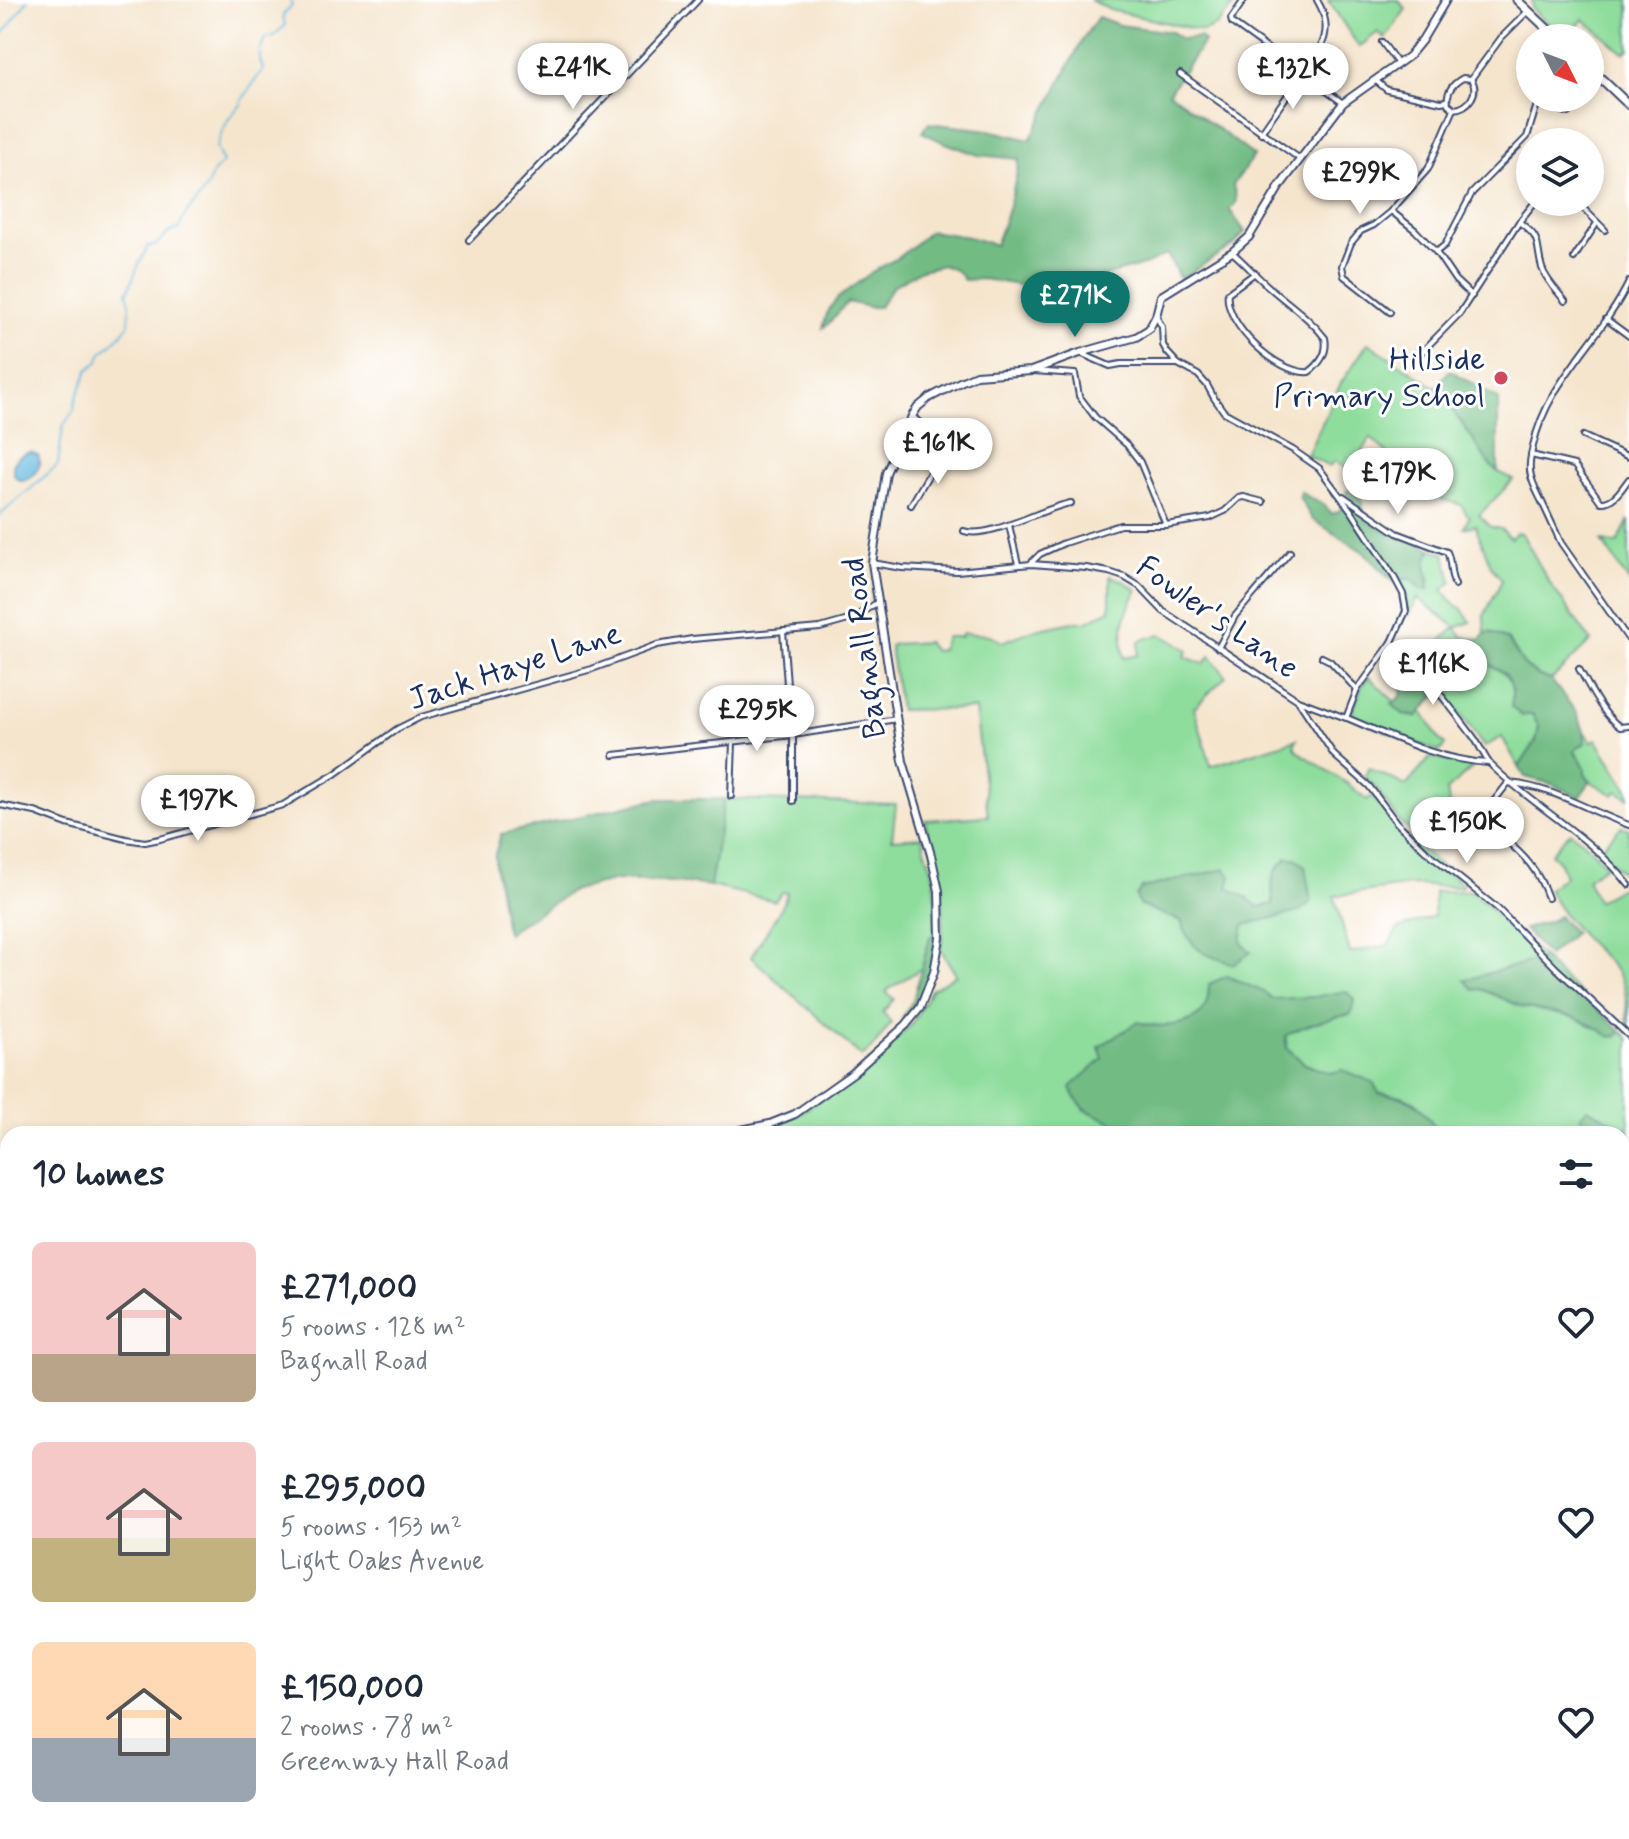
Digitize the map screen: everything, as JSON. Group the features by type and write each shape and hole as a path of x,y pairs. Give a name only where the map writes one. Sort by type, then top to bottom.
{"main road":[{"path":"1517,0 1542,24"},
{"path":"1604,81 1629,105"}],"street":[{"path":"469,240 698,0"},
{"path":"1244,0 1231,19 1236,27 1343,103"},
{"path":"1261,133 1323,44 1325,21 1317,0"},
{"name":"Bagnall Road","path":"760,1126 795,1114 826,1093 906,1025 920,1008 938,958 939,891 927,839 906,774 872,563 886,473 912,416 929,398 960,382 989,373 1031,371 1136,337 1149,329 1161,296 1232,252 1249,237 1266,207 1343,103 1417,47 1446,0"},
{"path":"1471,79 1501,38 1528,11"},
{"path":"1382,42 1398,64"},
{"path":"1180,74 1300,159"},
{"path":"1454,109 1447,101 1448,94 1456,82 1463,78 1471,79"},
{"path":"1375,79 1387,90 1447,101"},
{"path":"1390,312 1344,276 1342,266 1351,243 1361,231 1391,211 1428,169 1454,109 1464,106 1472,98 1475,86 1471,79"},
{"path":"1436,252 1445,245 1472,193 1527,137 1535,112"},
{"path":"1391,211 1436,252 1455,280 1472,296"},
{"path":"1417,357 1460,313 1524,216"},
{"path":"1590,216 1605,230"},
{"path":"1519,222 1536,237 1545,275 1565,301"},
{"path":"1574,258 1597,223"},
{"path":"1232,252 1307,318 1325,338 1325,351 1309,372 1301,373 1275,362 1256,347 1233,317 1226,304 1228,293 1255,273"},
{"path":"1629,282 1542,413 1529,469 1561,543 1629,640"},
{"path":"1561,296 1567,291"},
{"path":"1156,316 1162,327 1163,345 1178,364 1198,375 1224,412 1319,468 1341,495 1403,594 1406,611 1392,642 1367,673 1346,718"},
{"path":"1606,319 1629,336"},
{"path":"1080,353 1110,366 1178,364"},
{"path":"1031,371 1075,374 1079,396 1095,417 1127,445 1140,462 1166,525"},
{"path":"912,416 919,422 939,457"},
{"path":"1583,436 1629,457"},
{"path":"911,505 939,457 949,451"},
{"path":"1531,455 1574,465 1601,502 1613,499 1629,479"},
{"path":"1341,495 1397,533 1447,552 1455,585"},
{"path":"1031,564 1040,554 1064,543 1120,525 1166,525 1210,518 1244,497 1263,502"},
{"path":"964,531 971,534 1009,525 1058,505 1071,503"},
{"path":"1009,525 1018,564"},
{"path":"1218,648 1235,616 1290,552"},
{"name":"Fowler's Lane","path":"872,563 957,571 1031,564 1086,568 1124,577 1139,586 1163,611 1298,700"},
{"name":"Jack Haye Lane","path":"0,805 126,839 145,842 160,839 283,805 335,774 397,729 421,717 592,669 657,645 810,629 840,623 878,602"},
{"path":"765,696 777,695 787,684 783,631"},
{"path":"1392,642 1417,665 1453,710 1476,740 1488,763 1508,783 1574,830 1629,885"},
{"path":"1322,657 1330,661 1357,690"},
{"path":"1579,669 1613,722 1620,727 1629,726"},
{"path":"1298,700 1432,753 1488,763"},
{"path":"1298,700 1334,755 1369,786 1396,822 1426,851 1497,908 1629,1036"},
{"path":"614,755 793,735 897,719"},
{"path":"793,735 793,801"},
{"path":"731,796 733,742"},
{"path":"1508,783 1553,792 1629,825"},
{"path":"1508,783 1483,815 1482,821 1517,850 1534,869 1548,898"}],"green space":[{"path":"1090,0 1238,0 1216,26 1203,31 1110,10"},
{"path":"1328,0 1398,0 1406,9 1385,39 1378,32 1359,47"},
{"path":"1532,0 1629,0 1629,49 1624,53 1604,36 1604,24 1589,24 1583,19 1579,24 1549,24 1532,9"},
{"path":"1098,17 1119,25 1171,32 1182,39 1200,37 1204,42 1169,92 1254,156 1233,185 1235,204 1229,209 1245,232 1235,244 1180,279 1167,254 1147,264 1069,286 1030,287 983,279 964,280 957,271 943,265 921,270 893,286 879,307 848,302 823,328 828,310 838,298 872,272 901,256 930,231 995,245 1010,203 1019,159 978,155 922,132 928,123 989,130 1030,140 1084,37"},
{"path":"1368,343 1435,387 1489,464 1513,480 1479,515 1491,527 1501,529 1511,538 1516,533 1522,534 1549,582 1591,641 1551,680 1537,675 1524,665 1514,649 1490,632 1485,634 1484,616 1502,580 1491,566 1475,525 1464,528 1469,517 1461,505 1427,490 1371,438 1351,470 1334,461 1329,467 1307,455 1341,383"},
{"path":"1450,370 1498,399 1498,472 1489,464 1435,387"},
{"path":"1347,490 1359,498 1365,516 1373,524 1431,551 1426,565 1429,589 1422,589 1409,578 1393,582 1365,553 1312,519 1299,497 1301,492 1333,514 1341,509"},
{"path":"1629,520 1629,582 1602,541 1617,544"},
{"path":"1427,547 1445,554 1452,582 1443,590 1471,622 1455,628 1463,637 1474,639 1474,647 1488,665 1503,671 1513,687 1513,693 1532,713 1539,727 1536,741 1519,767 1502,737 1484,747 1417,663 1455,627 1418,598 1407,615 1406,597 1398,581 1409,578 1422,589 1430,578 1426,564 1431,551"},
{"path":"1110,576 1137,590 1124,623 1124,658 1138,655 1139,641 1160,634 1188,650 1185,657 1204,664 1210,656 1226,676 1194,708 1211,766 1297,739 1294,746 1299,752 1367,800 1372,796 1402,832 1463,885 1411,885 1334,896 1350,953 1388,945 1398,929 1434,916 1434,892 1472,891 1543,958 1466,980 1481,988 1616,1026 1629,1039 1629,1126 1435,1126 1416,1102 1402,1096 1379,1093 1305,1064 1287,1048 1285,1035 1209,985 1207,1002 1199,1016 1186,1022 1151,1026 1084,1109 1123,1126 774,1126 823,1098 865,1066 911,1025 931,990 956,975 941,950 942,891 925,820 988,816 975,709 900,710 890,646 927,642 934,651 941,650 946,637 961,637 961,633 990,635 1002,642 1030,631 1085,622 1110,610"},
{"path":"1490,632 1508,640 1524,665 1537,675 1551,680 1577,713 1585,743 1574,751 1590,781 1580,798 1552,784 1525,777 1519,767 1536,741 1539,727 1532,714 1522,716 1511,707 1509,680 1481,659 1476,651 1474,639 1481,640"},
{"path":"1417,673 1436,695 1417,717 1403,714 1392,704 1402,695 1401,687"},
{"path":"1369,677 1407,716 1417,717 1422,711 1445,745 1439,752 1351,716 1362,686"},
{"path":"1584,731 1591,742 1596,739 1629,791 1629,798 1617,791 1614,795 1590,781 1584,773 1585,767 1574,750 1584,743"},
{"path":"1432,756 1473,767 1447,790 1449,804 1453,808 1425,845 1400,822 1364,777 1369,768 1406,786"},
{"path":"657,799 724,799 710,886 617,880 574,890 508,934 495,866 501,834"},
{"path":"724,799 896,804 892,839 923,837 934,882 935,933 930,937 922,968 886,992 894,999 883,1012 891,1023 862,1057 751,957 787,893 782,892 775,901 710,886"},
{"path":"1621,827 1629,829 1629,879 1599,850"},
{"path":"1570,832 1606,865 1587,879 1597,901 1625,885 1629,890 1629,1032 1621,980 1608,961 1570,922 1548,889 1565,876 1560,863 1551,853"},
{"path":"1287,858 1296,858 1305,866 1311,902 1298,912 1244,925 1241,942 1251,952 1234,964 1201,951 1190,940 1181,921 1139,905 1136,896 1142,888 1225,869 1231,876 1228,888 1258,907 1273,904 1273,879"},
{"path":"1558,916 1574,933 1548,956 1524,929"},
{"path":"935,933 932,966 924,988 909,1018 902,1018 913,1000 930,937"},
{"path":"1543,958 1619,1029 1619,1035 1611,1037 1573,1017 1522,1007 1481,989 1474,990 1465,980"},
{"path":"1227,976 1264,992 1272,999 1314,997 1346,991 1354,999 1351,1014 1309,1025 1285,1036 1287,1048 1305,1064 1330,1073 1343,1070 1373,1082 1379,1093 1410,1100 1435,1126 1120,1126 1082,1105 1071,1087 1103,1059 1099,1047 1138,1022 1164,1026 1191,1020 1205,1006 1209,984"},
{"path":"1587,1108 1623,1126 1594,1126 1580,1117"}],"water":[{"path":"30,452 38,455 38,469 27,479 16,478 15,461"}],"waterway":[{"path":"0,38 28,0"},
{"path":"0,515 58,465 63,426 74,410 88,370 129,324 127,293 139,264 148,246 155,246 169,232 179,229 214,172 223,163 216,147 229,118 241,105 263,69 260,57 265,38 273,36 285,26 283,15 292,5 290,0"}],"place":[{"name":"Hillside Primary School","path":"1501,378"}]}
